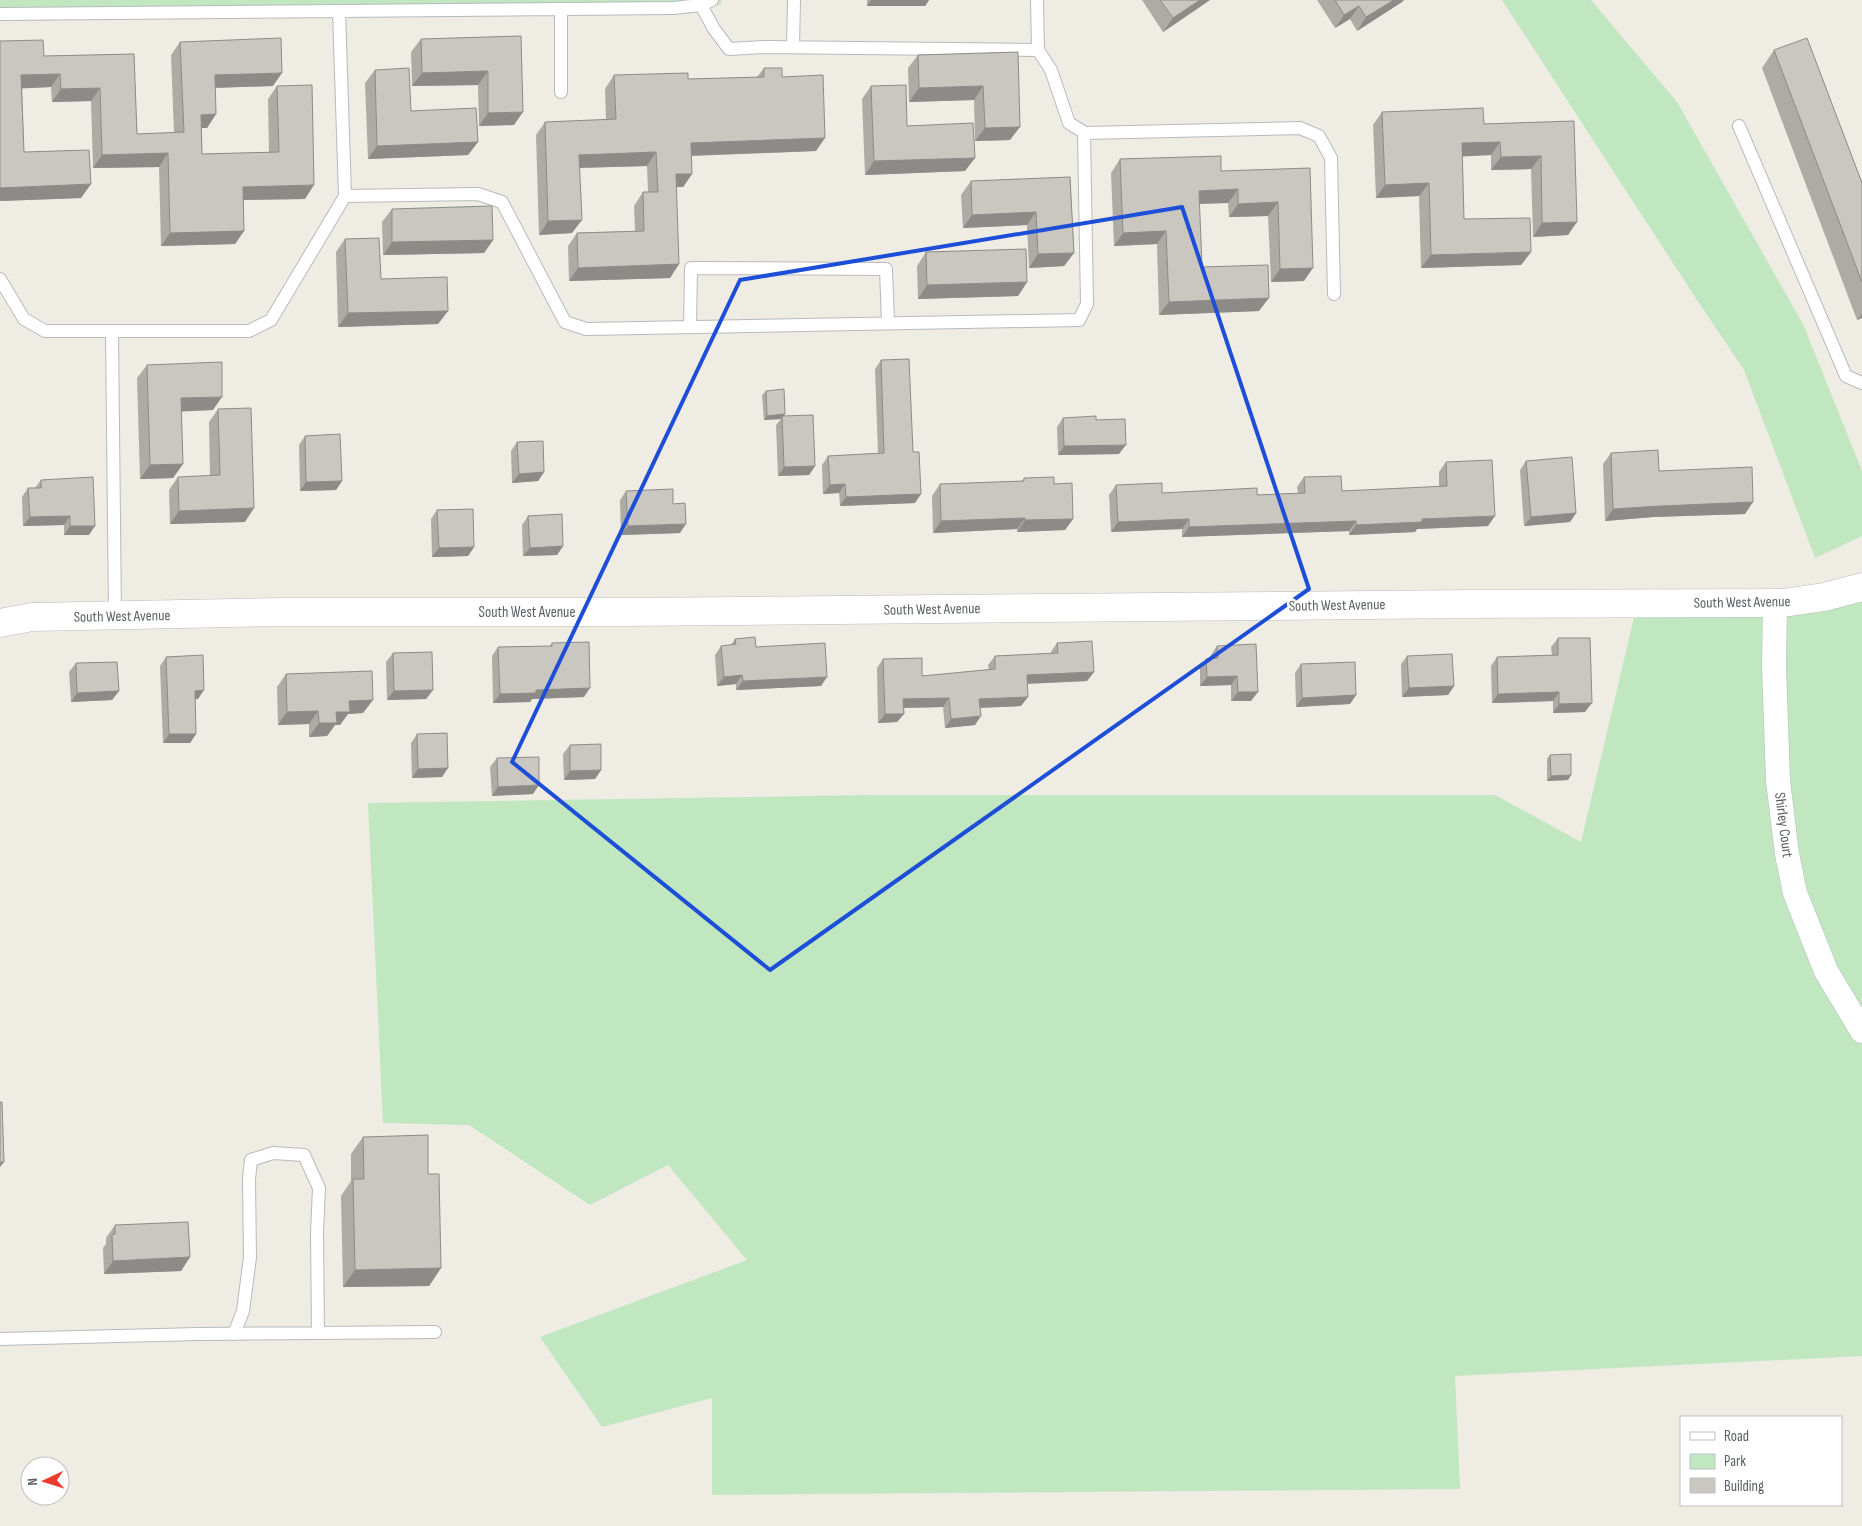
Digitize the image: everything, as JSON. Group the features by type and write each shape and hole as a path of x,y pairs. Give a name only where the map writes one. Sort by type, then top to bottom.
{"street":[{"name":"South West Avenue","path":"0,623 32,617 281,612 620,612 1775,603 1824,597 1862,587"},
{"name":"Shirley Court","path":"1775,603 1774,666 1778,781 1787,854 1795,893 1826,971 1862,1031"}],"lane":[{"path":"793,47 794,0"},
{"path":"1037,0 1038,50 1051,70 1069,123 1084,132 1300,128 1319,136 1331,158 1334,294"},
{"path":"0,14 673,8 706,3 714,29 729,49 793,47 1038,50"},
{"path":"561,9 561,92"},
{"path":"0,279 24,319 45,331 250,331 271,320 345,196 339,11"},
{"path":"1739,126 1846,376 1862,383"},
{"path":"345,196 478,194 502,202 565,322 586,329 1079,320 1087,304 1084,132"},
{"path":"690,327 691,268 886,269 888,323"},
{"path":"112,331 115,616"},
{"path":"234,1334 244,1311 250,1257 249,1179 251,1160 273,1153 304,1155 319,1188 317,1233 318,1333"},
{"path":"0,1339 435,1332"}],"highlighted area":[{"path":"1182,207 1309,589 770,970 512,762 740,280"}],"green space":[{"path":"0,0 721,0 721,5 0,13"},
{"path":"1502,0 1591,0 1677,102 1803,324 1862,471 1862,536 1815,558 1744,370"},
{"path":"1862,601 1862,1356 1455,1376 1460,1489 712,1495 712,1398 602,1427 540,1337 747,1260 668,1165 590,1205 469,1125 383,1123 368,803 871,795 1495,795 1581,842 1637,605"}],"building":[{"path":"1160,0 1200,0 1173,18"},
{"path":"1335,0 1394,0 1366,17 1359,6 1344,15"},
{"path":"521,36 523,112 488,113 488,71 422,73 421,39"},
{"path":"281,38 282,73 215,75 216,114 201,115 202,154 279,152 277,86 312,85 314,185 243,187 244,231 170,233 168,153 102,155 100,88 61,89 60,74 21,75 24,152 89,150 91,184 0,188 0,41 43,40 44,56 134,54 137,134 184,132 180,42"},
{"path":"1807,38 1862,183 1862,282 1774,50"},
{"path":"1018,52 1020,127 985,128 983,86 919,88 918,55"},
{"path":"409,68 411,111 476,108 478,142 377,146 375,70"},
{"path":"764,68 782,68 782,77 823,75 825,138 691,143 692,174 676,174 679,264 578,268 577,233 644,231 643,192 658,192 656,152 579,155 582,220 548,221 545,122 616,119 614,75 688,73 688,79 764,77"},
{"path":"906,85 907,126 973,123 975,158 874,161 871,86"},
{"path":"1483,108 1484,124 1574,121 1577,222 1542,223 1541,156 1501,157 1500,142 1462,143 1464,219 1530,218 1531,252 1431,255 1429,183 1385,185 1382,112"},
{"path":"1221,156 1221,171 1310,168 1313,268 1280,269 1278,202 1238,204 1238,189 1199,191 1202,267 1268,265 1269,298 1169,302 1166,231 1123,233 1120,159"},
{"path":"1070,177 1074,253 1038,254 1036,212 972,215 971,181"},
{"path":"492,206 493,240 392,242 392,209"},
{"path":"379,238 381,279 447,277 448,311 348,313 345,239"},
{"path":"1026,249 1027,282 927,285 926,252"},
{"path":"909,359 913,452 919,452 921,494 846,497 845,484 830,485 828,456 884,453 881,360"},
{"path":"222,362 222,397 181,398 183,464 150,465 147,365"},
{"path":"784,389 785,414 767,416 766,391"},
{"path":"251,408 254,508 179,511 178,477 220,475 218,409"},
{"path":"813,415 815,466 784,467 782,416"},
{"path":"1096,416 1096,420 1125,419 1126,445 1064,446 1063,418"},
{"path":"340,434 342,481 306,482 305,436"},
{"path":"543,441 544,472 519,474 517,442"},
{"path":"1658,450 1659,471 1752,467 1753,502 1613,509 1611,453"},
{"path":"1572,457 1576,513 1531,517 1526,461"},
{"path":"1492,460 1495,516 1422,519 1422,522 1356,525 1356,521 1189,527 1189,519 1118,522 1116,485 1162,483 1162,493 1257,488 1257,495 1305,493 1304,477 1341,476 1342,491 1447,486 1446,462"},
{"path":"93,477 95,526 70,526 70,516 30,517 28,488 41,488 41,480"},
{"path":"1054,477 1054,484 1072,483 1073,519 1025,520 1025,518 941,521 940,484 1024,481 1024,478"},
{"path":"673,489 673,504 685,503 686,524 628,526 626,491"},
{"path":"473,509 474,547 439,548 437,510"},
{"path":"562,514 563,546 530,548 528,516"},
{"path":"755,637 756,647 825,643 827,677 743,681 742,675 724,677 721,646 736,644 735,639"},
{"path":"1558,638 1590,638 1592,703 1559,704 1559,692 1498,694 1497,657 1558,655"},
{"path":"1092,641 1094,672 1027,675 1028,697 979,699 981,716 951,719 949,698 903,699 904,714 885,714 883,659 922,658 922,676 995,669 995,656 1058,653 1057,643"},
{"path":"589,642 590,688 536,690 536,693 500,694 498,647 552,646 552,643"},
{"path":"1256,644 1258,692 1238,692 1237,676 1207,677 1206,659 1218,658 1217,646"},
{"path":"432,652 433,690 394,691 393,653"},
{"path":"1452,654 1454,686 1409,688 1407,656"},
{"path":"203,655 204,690 195,691 196,734 169,734 166,657"},
{"path":"117,662 119,691 77,693 76,663"},
{"path":"1355,662 1356,695 1302,698 1301,664"},
{"path":"372,671 373,700 349,701 350,712 336,712 337,723 319,723 318,711 287,712 286,674"},
{"path":"447,733 448,768 418,769 417,734"},
{"path":"601,744 601,770 570,771 570,745"},
{"path":"1571,754 1571,775 1551,776 1550,755"},
{"path":"539,757 539,785 498,787 497,758"},
{"path":"0,1102 2,1102 4,1162 0,1162"},
{"path":"428,1135 428,1174 439,1174 441,1268 355,1270 353,1179 364,1179 363,1137"},
{"path":"188,1222 190,1257 113,1261 112,1235 115,1234 115,1225"}]}
